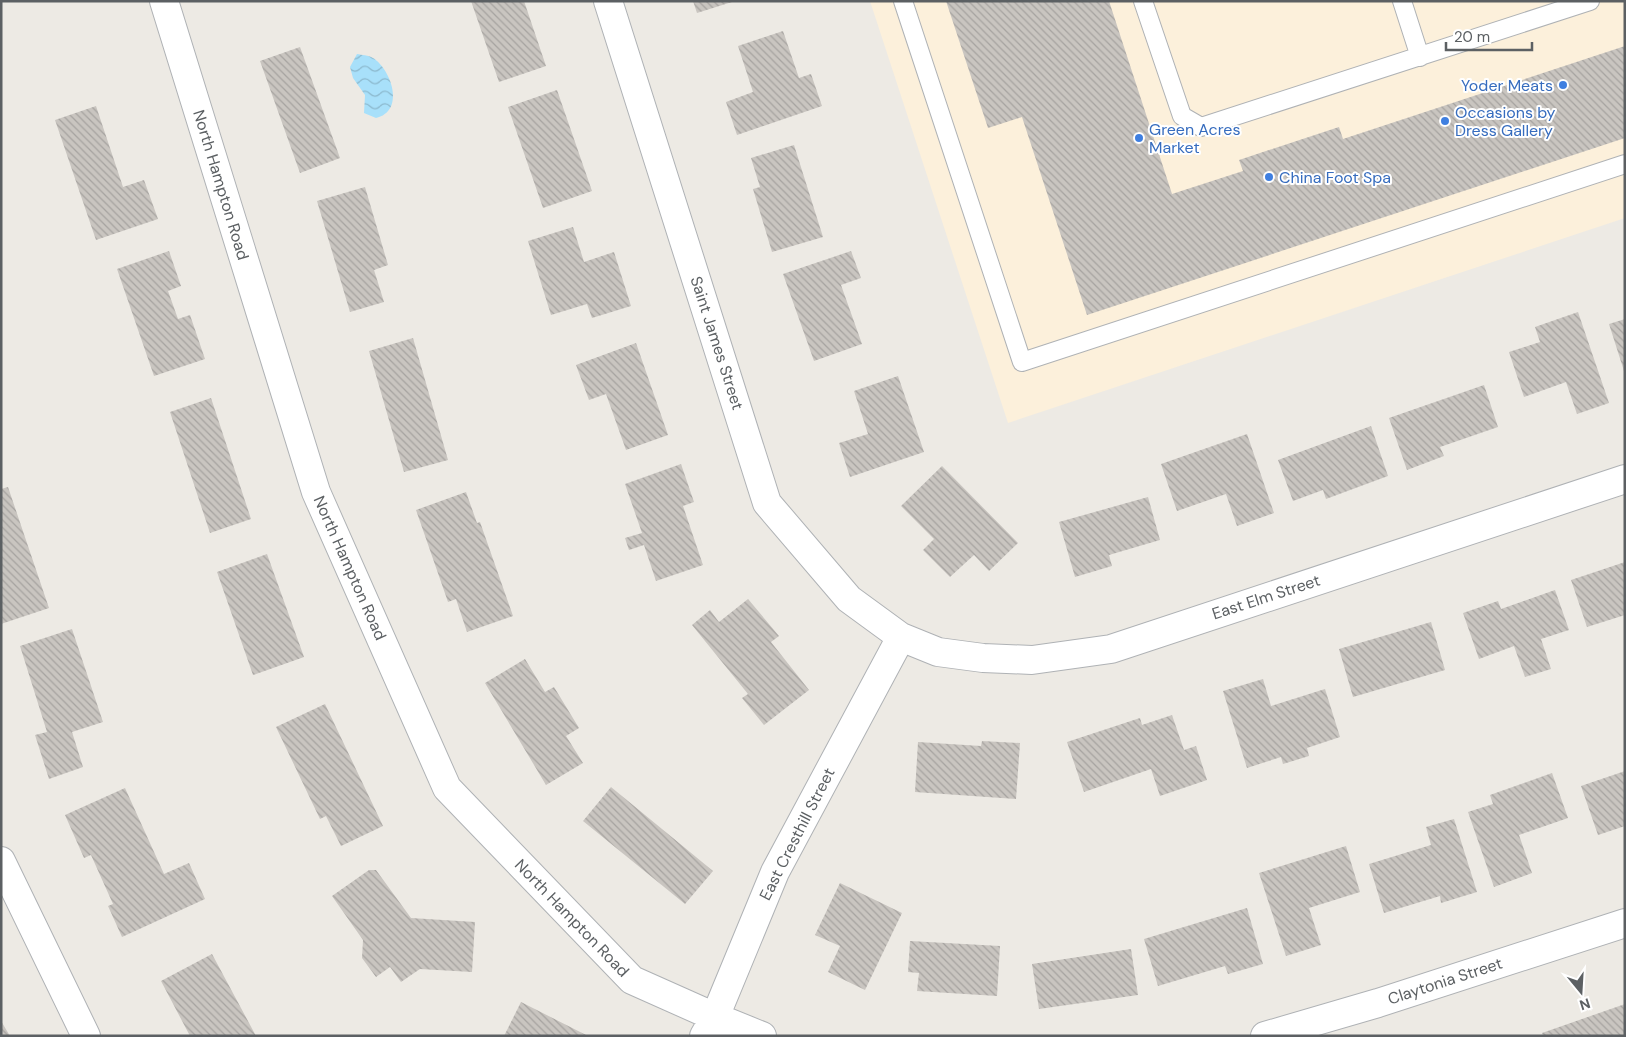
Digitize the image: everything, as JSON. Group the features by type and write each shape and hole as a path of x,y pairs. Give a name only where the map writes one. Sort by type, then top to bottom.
{"street":[{"name":"North Hampton Road","path":"164,1 316,492 447,788 632,980 710,1026"},
{"name":"Saint James Street","path":"608,1 767,503 849,599 901,637"},
{"name":"East Elm Street","path":"901,637 938,652 983,658 1032,660 1111,649 1625,479"},
{"name":"East Cresthill Street","path":"710,1026 775,872 901,637"},
{"path":"1,861 86,1036"},
{"name":"Claytonia Street","path":"1265,1036 1378,1003 1625,923"},
{"path":"710,1026 762,1036"}],"lane":[{"path":"903,1 1022,362 1625,164"},
{"path":"1143,1 1182,116 1202,127 1590,1"},
{"path":"1402,1 1420,56"}],"shaded area":[{"path":"870,1 1625,1 1625,218 1008,423"}],"water":[{"path":"357,54 373,58 380,63 390,80 393,90 391,107 385,114 376,118 364,113 365,95 353,78 350,67"}],"building":[{"path":"471,1 524,1 546,66 499,82"},
{"path":"693,1 731,1 732,2 697,13"},
{"path":"946,1 1109,1 1172,194 1243,171 1239,160 1339,127 1343,139 1625,46 1625,138 1087,315 1022,117 988,128"},
{"path":"783,31 799,78 811,74 822,106 737,135 726,102 753,92 738,46"},
{"path":"300,47 340,158 300,173 260,61"},
{"path":"557,90 592,191 543,208 508,107"},
{"path":"96,106 123,187 144,180 158,219 96,240 55,120"},
{"path":"794,145 823,237 772,252 753,189 760,187 751,158"},
{"path":"365,187 388,265 374,270 384,302 350,312 317,201"},
{"path":"573,227 584,262 614,252 631,306 592,318 587,304 551,315 528,241"},
{"path":"169,251 181,286 168,291 178,319 190,315 205,359 154,376 117,269"},
{"path":"851,251 861,278 841,285 862,344 814,361 783,274"},
{"path":"1578,312 1609,403 1577,414 1566,382 1524,397 1509,352 1540,342 1535,327"},
{"path":"1625,319 1625,371 1624,371 1609,324"},
{"path":"413,338 448,460 404,472 369,351"},
{"path":"636,343 668,435 626,450 606,394 589,400 576,365"},
{"path":"898,376 924,452 850,477 839,443 868,434 854,391"},
{"path":"1484,385 1498,427 1440,447 1444,456 1407,470 1389,418"},
{"path":"211,398 251,519 210,533 170,412"},
{"path":"1371,426 1388,476 1326,499 1323,490 1293,501 1278,460"},
{"path":"1247,434 1274,513 1237,526 1226,494 1177,511 1161,464"},
{"path":"681,464 694,502 683,506 703,565 656,581 644,545 629,550 625,538 642,533 625,484"},
{"path":"942,466 1018,543 989,571 974,555 950,577 923,550 934,539 901,506"},
{"path":"8,487 49,608 1,624 1,489"},
{"path":"466,492 477,523 480,522 513,616 467,632 456,599 448,602 416,510"},
{"path":"1148,497 1160,540 1109,555 1112,566 1075,577 1059,522"},
{"path":"267,554 304,657 253,675 217,572"},
{"path":"1625,562 1625,615 1587,627 1571,580"},
{"path":"1555,590 1569,630 1541,639 1551,669 1525,677 1514,646 1479,659 1463,613 1498,601 1501,609"},
{"path":"748,599 779,636 771,642 809,690 764,725 742,698 748,694 692,625 710,610 719,622"},
{"path":"1431,622 1445,670 1353,697 1339,649"},
{"path":"72,629 103,722 72,732 83,767 49,779 35,735 47,732 20,646"},
{"path":"525,659 545,692 554,687 579,728 566,736 583,763 546,785 485,683"},
{"path":"1263,679 1271,706 1325,689 1340,737 1307,748 1309,756 1283,764 1281,757 1247,768 1223,691"},
{"path":"325,704 383,826 341,846 326,816 320,819 276,727"},
{"path":"1172,715 1184,750 1196,746 1207,780 1160,796 1151,769 1084,792 1067,742 1140,718 1142,725"},
{"path":"982,741 1020,743 1016,799 915,792 918,742 981,746"},
{"path":"1625,771 1625,826 1598,835 1581,786"},
{"path":"1552,773 1568,818 1519,835 1532,873 1494,887 1468,812 1493,804 1490,795"},
{"path":"611,787 713,871 685,904 583,821"},
{"path":"125,788 164,874 189,863 205,899 122,937 108,906 113,904 91,855 84,858 65,815"},
{"path":"1454,819 1477,892 1441,903 1440,896 1384,913 1369,864 1431,845 1426,827"},
{"path":"1346,846 1360,892 1309,908 1321,945 1286,956 1259,873"},
{"path":"369,870 376,870 411,918 475,922 472,972 420,969 401,982 390,967 376,977 362,958 363,940 332,896"},
{"path":"840,883 902,913 865,990 828,972 840,946 815,935"},
{"path":"1247,908 1263,964 1228,974 1225,966 1158,986 1144,939"},
{"path":"910,941 1000,946 997,996 917,991 919,973 908,972"},
{"path":"1131,949 1138,995 1039,1009 1032,964"},
{"path":"212,954 256,1036 190,1036 161,981"},
{"path":"521,1002 588,1036 504,1036"},
{"path":"1625,1004 1625,1036 1543,1036 1542,1033"},
{"path":"1,1021 10,1036 1,1036"}],"place":[{"name":"Yoder Meats","path":"1563,85"},
{"name":"Occasions by Dress Gallery","path":"1445,121"},
{"name":"Green Acres Market","path":"1139,138"},
{"name":"China Foot Spa","path":"1269,177"}]}
